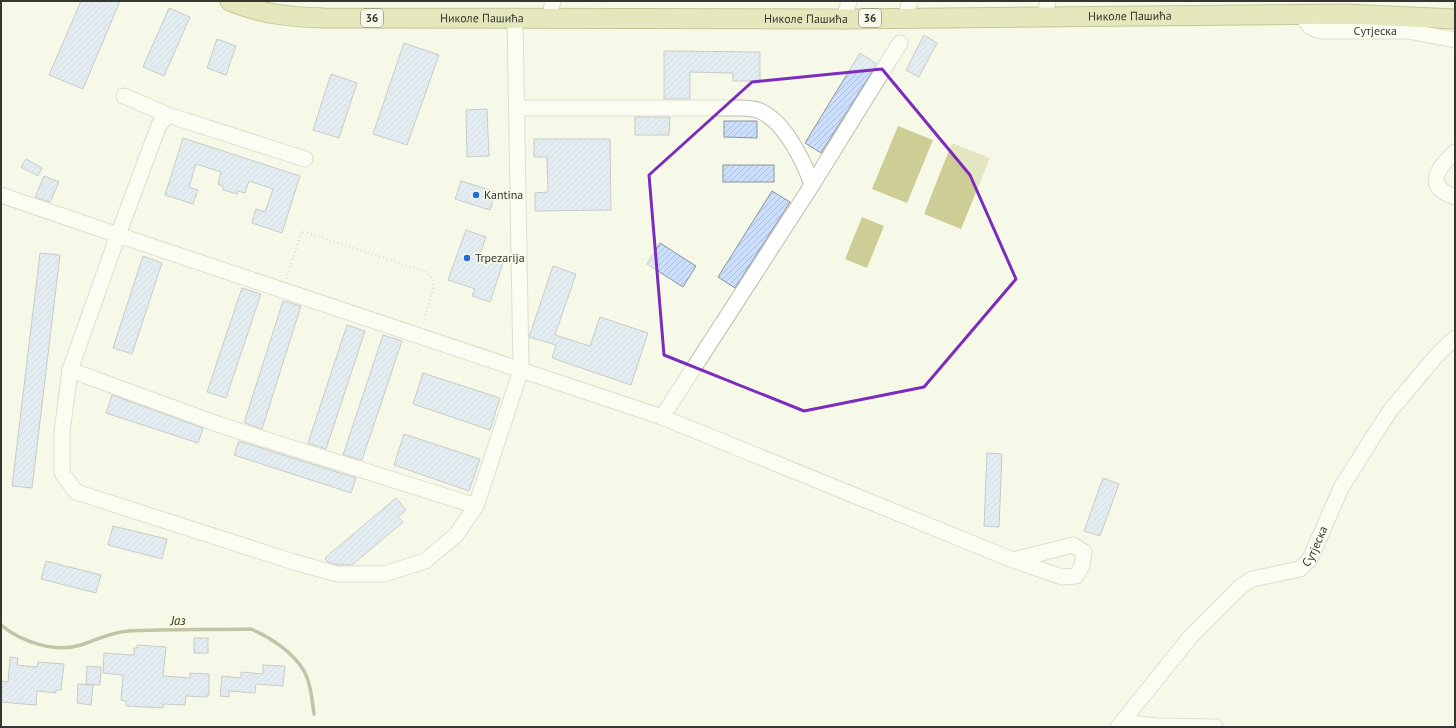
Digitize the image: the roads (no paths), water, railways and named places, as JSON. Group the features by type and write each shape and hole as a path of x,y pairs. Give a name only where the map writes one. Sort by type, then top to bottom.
{"main road":[{"name":"Николе Пашића","path":"230,1 266,12 298,17 516,19 551,10 1047,9 1391,15 1455,19"}],"street":[{"name":"Сутјеска","path":"1303,14 1306,24 1310,28 1321,31 1408,30 1455,40"},
{"path":"168,115 159,125 118,234 70,370 62,432 62,473 76,492 294,562 337,574 384,574 425,561 456,535 476,506 521,370 516,108 516,19"},
{"path":"662,417 812,185 900,43"},
{"path":"124,96 168,115 305,159"},
{"path":"516,108 742,108 759,110 770,116 788,138 806,166 812,185"},
{"path":"1455,152 1438,170 1436,175 1438,186 1444,192 1455,197"},
{"path":"1,195 662,417 1013,560"},
{"name":"Сутјеска","path":"1120,724 1191,636 1240,587 1252,578 1300,569 1310,559 1341,488 1390,411 1437,355 1455,338"},
{"path":"70,370 223,426 476,506"},
{"path":"1120,724 1215,727"}],"waterway":[{"name":"Јаз","path":"1,625 28,641 49,647 60,648 81,645 110,635 128,631 251,629 266,636 287,651 299,664 308,681 314,714"}],"place":[{"name":"Kantina","path":"476,195"},
{"name":"Trpezarija","path":"467,258"}]}
